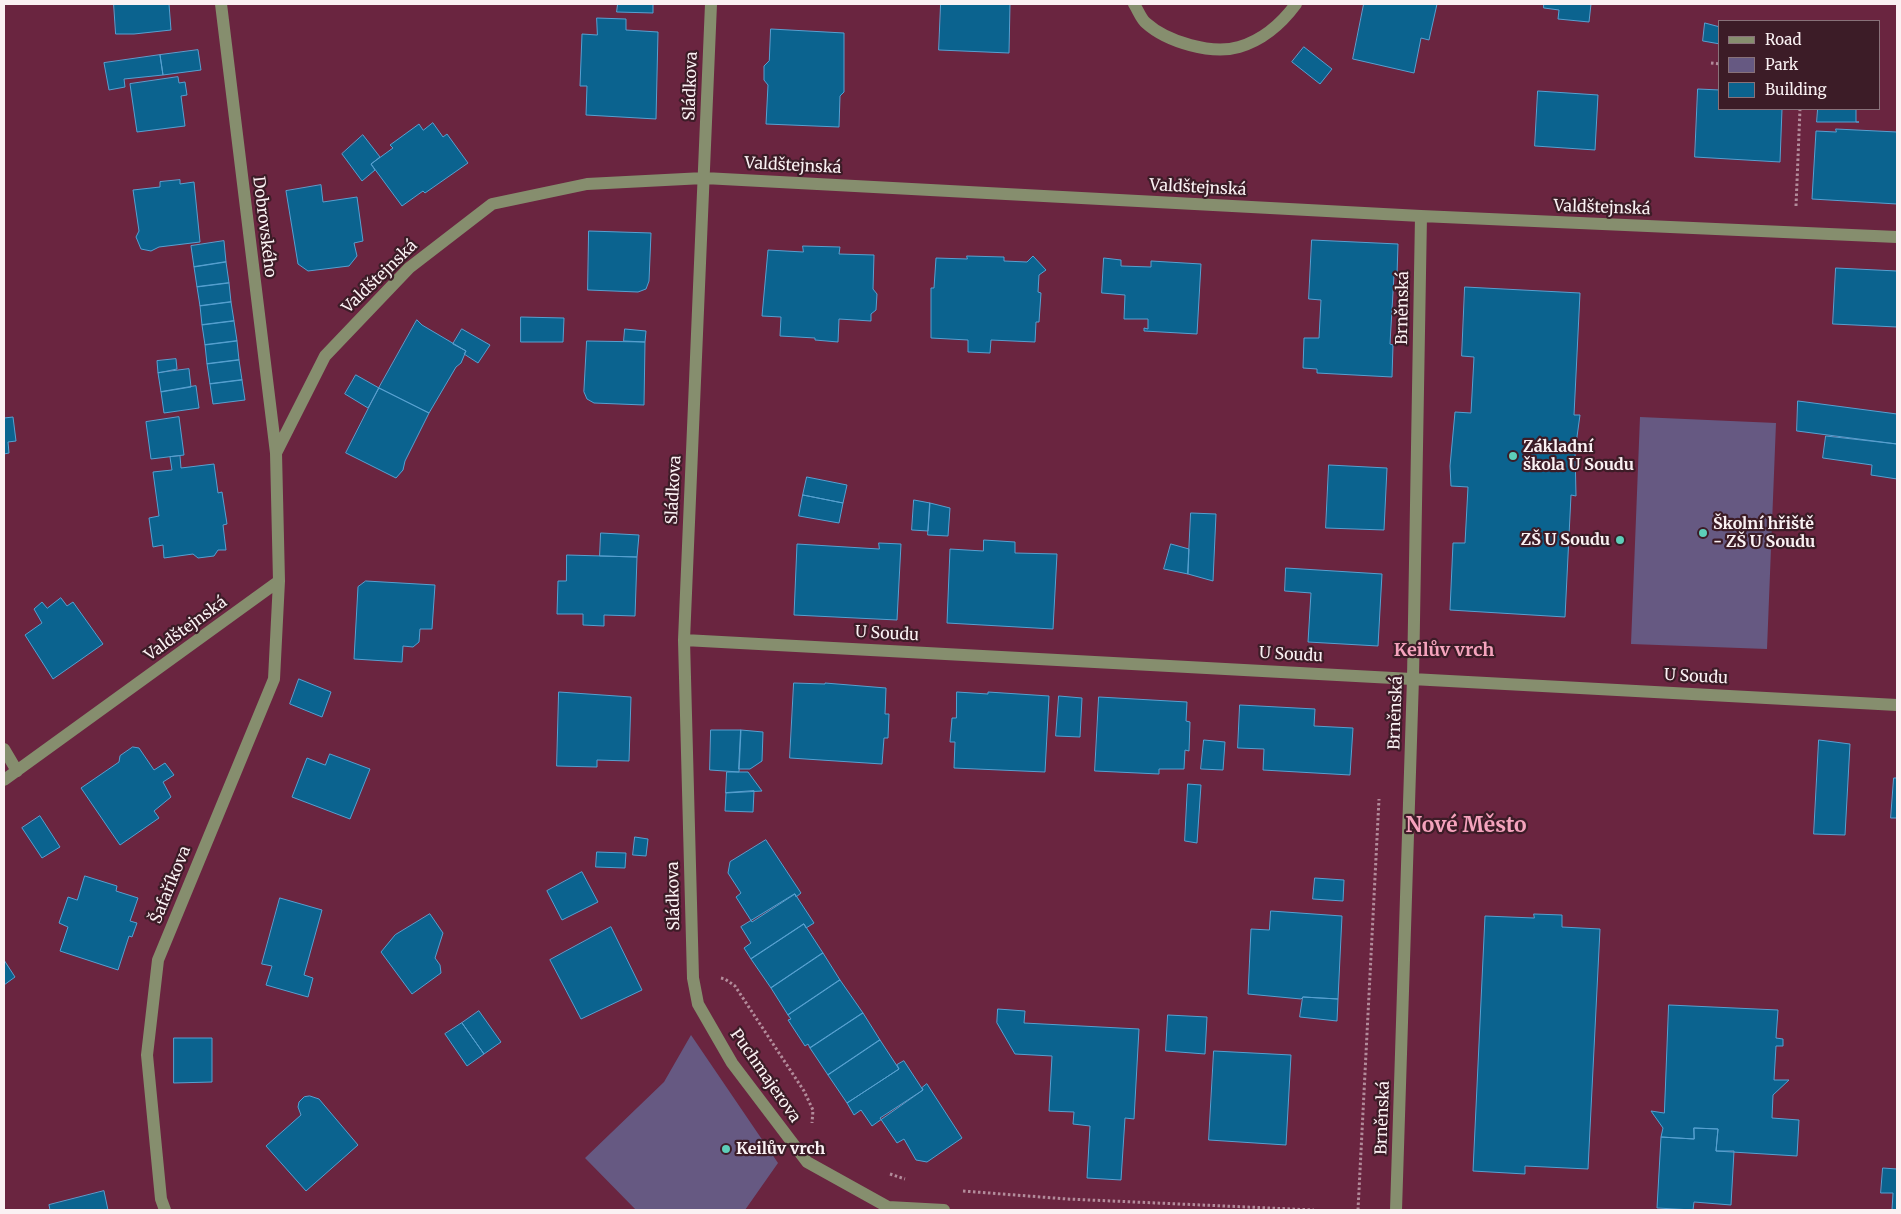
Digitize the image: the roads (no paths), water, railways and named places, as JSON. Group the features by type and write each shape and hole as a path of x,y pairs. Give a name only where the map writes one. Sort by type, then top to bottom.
{"street":[{"name":"Dobrovského","path":"221,4 276,453"},
{"name":"Sládkova","path":"693,978 684,640 711,4"},
{"path":"1134,4 1144,22 1162,35 1176,42 1208,48 1238,47 1263,36 1283,22 1296,4"},
{"name":"Valdštejnská","path":"4,780 279,581 276,453 326,356 409,268 492,204 586,184 704,178 1421,216 1897,237"},
{"name":"Brněnská","path":"1396,1210 1413,678 1421,216"},
{"name":"Šafaříkova","path":"165,1210 161,1198 147,1055 158,960 274,679 279,581"},
{"name":"U Soudu","path":"684,640 1897,705"},
{"path":"4,749 16,771"},
{"name":"Puchmajerova","path":"693,978 698,1004 732,1063 807,1162 888,1207 944,1210"}],"place":[{"name":"Základní škola U Soudu","path":"1513,456"},
{"name":"Školní hřiště - ZŠ U Soudu","path":"1703,533"},
{"name":"ZŠ U Soudu","path":"1620,540"},
{"name":"Keilův vrch","path":"726,1149"}],"district":[{"name":"Keilův vrch","path":"1444,651"},
{"name":"Nové Město","path":"1466,826"}]}
